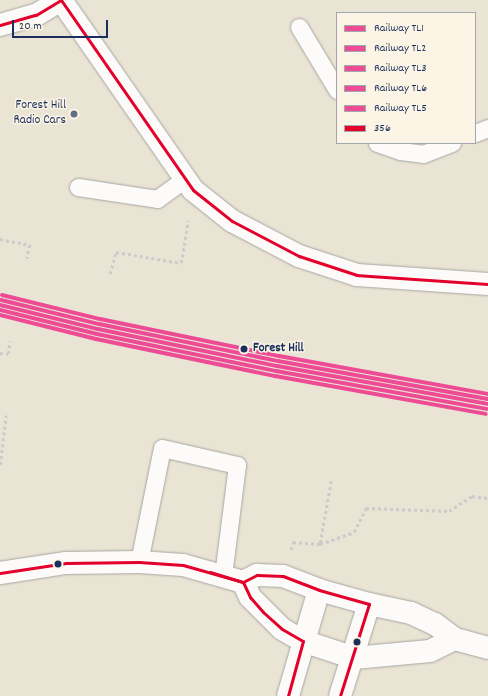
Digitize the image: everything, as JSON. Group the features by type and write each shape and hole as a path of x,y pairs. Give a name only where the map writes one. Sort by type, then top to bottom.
{"main road":[{"path":"0,25 36,15 61,0 189,184 232,221 264,239 300,256 357,275 488,284"},
{"path":"0,573 66,563 139,562 183,565 233,579 257,575 283,576 319,590 423,618 455,639 488,648"},
{"path":"233,579 263,612 282,628 303,641 354,658 430,651 455,639"},
{"path":"288,696 319,590"},
{"path":"340,696 354,658 369,604"}],"lane":[{"path":"299,27 336,88"},
{"path":"476,133 488,128"},
{"path":"380,144 400,151 423,154 449,144"},
{"path":"78,187 157,199 189,184"},
{"path":"139,562 162,448 237,465 233,579"}],"path":[{"path":"110,274 116,252 182,263 189,184"},
{"path":"0,239 30,245 27,259"},
{"path":"0,353 8,354 10,341"},
{"path":"0,464 6,415"},
{"path":"320,544 331,481"},
{"path":"290,554 293,542 320,544 354,532 366,508 449,511 472,496 488,498"}],"rail line":[{"name":"TL5","path":"2,295 100,319 279,356 488,394"},
{"name":"TL3","path":"1,300 99,324 278,361 488,399"},
{"name":"TL1","path":"0,305 98,329 277,366 488,404"},
{"name":"TL2","path":"0,310 97,334 276,371 487,409"},
{"name":"TL6","path":"0,315 96,339 275,376 486,414"}],"transit line":[{"name":"356","path":"61,0 193,190 232,221 299,256 357,275 488,284"},
{"name":"356","path":"0,25 36,15 61,0"},
{"name":"356","path":"0,573 66,563 139,562 183,565 243,582 257,575 283,576 319,590 369,604 340,696"},
{"name":"356","path":"210,572 243,582 250,597 263,612 282,629 303,641 288,696"}],"place":[{"name":"Forest Hill Radio Cars","path":"74,114"},
{"name":"Forest Hill","path":"244,349"}]}
